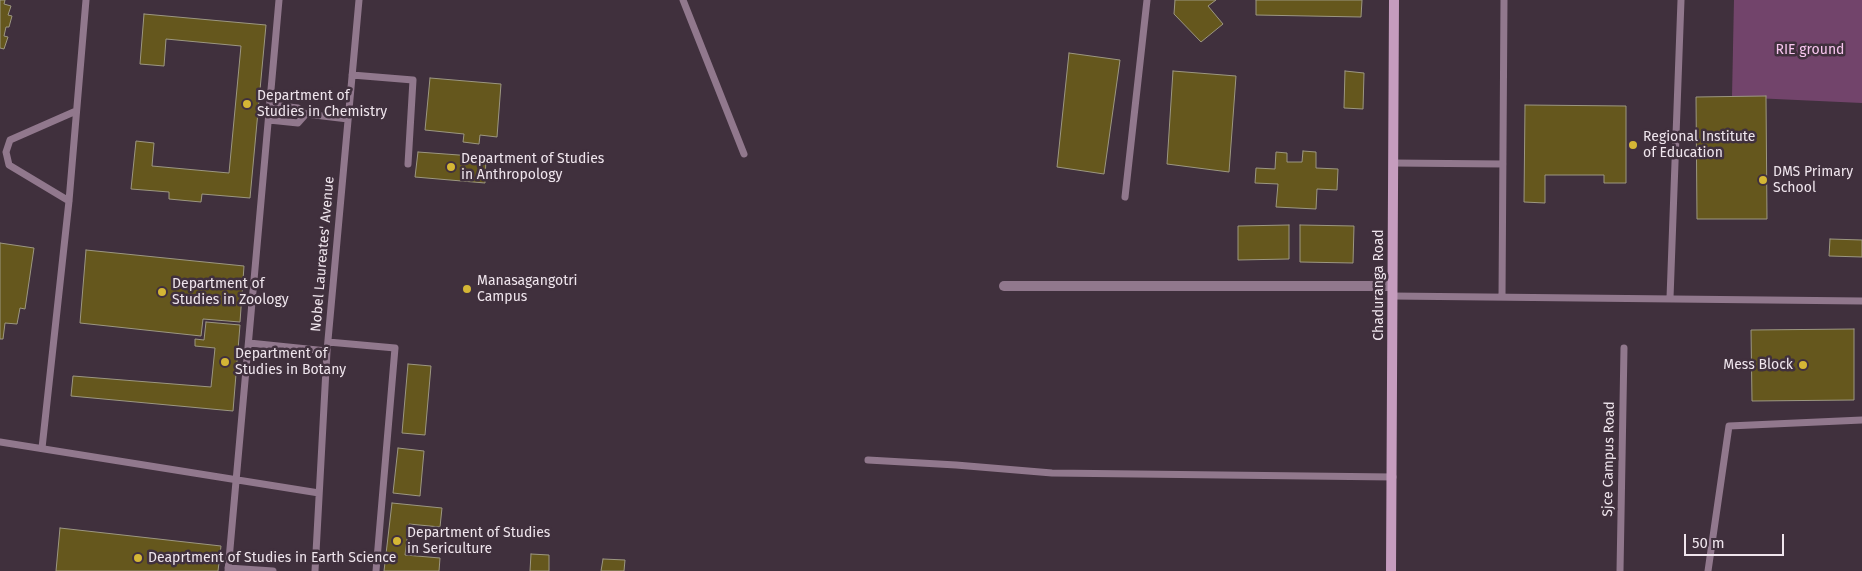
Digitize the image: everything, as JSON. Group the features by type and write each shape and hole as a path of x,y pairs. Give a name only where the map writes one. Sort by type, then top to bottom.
{"street":[{"name":"Chaduranga Road","path":"1391,571 1393,477 1394,0"},
{"path":"1004,286 1392,291"}],"lane":[{"path":"42,448 69,201 86,0"},
{"path":"273,571 228,569 279,0"},
{"name":"Nobel Laureates' Avenue","path":"315,571 327,351 359,0"},
{"path":"683,0 744,154"},
{"path":"1125,197 1147,0"},
{"path":"1502,297 1504,0"},
{"path":"1670,298 1681,0"},
{"path":"352,75 414,80 408,164"},
{"path":"271,105 298,108 306,114 348,118"},
{"path":"69,201 9,165 6,152 10,140 76,111"},
{"path":"269,120 298,123 306,114"},
{"path":"1394,162 1503,164"},
{"path":"1392,291 1502,297 1862,301"},
{"path":"328,342 395,348 376,571"},
{"path":"249,344 327,351"},
{"name":"Sjce Campus Road","path":"1620,571 1624,348"},
{"path":"1708,571 1729,426 1862,420"},
{"path":"0,442 319,493"},
{"path":"868,460 1052,473 1393,477"}],"green space":[{"name":"RIE ground","path":"1734,0 1862,0 1862,103 1732,97"}],"building":[{"path":"0,0 5,0 4,4 11,6 8,15 12,16 9,27 6,27 4,36 8,37 4,49 0,48"},
{"path":"1175,0 1216,0 1208,6 1223,24 1201,42 1174,14"},
{"path":"1256,0 1362,0 1361,17 1256,15"},
{"name":"Department of Studies in Chemistry","path":"144,14 266,25 250,198 202,194 201,202 169,199 169,192 131,189 136,141 154,143 152,166 229,173 241,46 166,39 164,66 140,64"},
{"path":"1069,53 1120,60 1104,174 1057,167"},
{"path":"1173,71 1236,76 1229,172 1167,164"},
{"path":"1345,71 1364,73 1363,109 1344,108"},
{"path":"430,78 501,84 497,137 480,135 479,144 463,142 464,134 425,130"},
{"path":"1766,96 1767,219 1697,219 1696,97"},
{"path":"1525,105 1626,106 1626,183 1604,183 1604,175 1545,175 1545,203 1524,202"},
{"path":"1303,151 1316,152 1316,168 1338,169 1337,190 1317,189 1316,209 1276,207 1278,184 1255,183 1256,168 1275,169 1276,152 1287,153 1287,162 1302,162"},
{"name":"Department of Studies in Anthropology","path":"418,152 486,157 485,183 415,177"},
{"path":"1289,225 1289,259 1238,260 1238,226"},
{"path":"1300,225 1354,226 1353,263 1300,262"},
{"path":"1830,239 1862,240 1862,257 1829,256"},
{"path":"0,243 34,248 25,309 20,308 17,324 5,323 3,339 0,339"},
{"name":"Department of Studies in Zoology","path":"86,250 244,266 240,322 203,319 201,336 80,323"},
{"name":"Department of Studies in Botany","path":"206,322 240,325 233,411 71,396 73,376 211,387 215,348 195,346 195,339 204,340"},
{"name":"Mess Block","path":"1854,329 1854,400 1752,401 1751,330"},
{"path":"408,364 431,366 425,435 402,433"},
{"name":"Department of Studies in Sericulture","path":"398,448 424,451 420,496 393,493"},
{"name":"Department of Studies in Sericulture","path":"392,503 442,508 440,527 409,524 405,555 440,558 439,571 384,571"},
{"name":"Deaprtment of Studies in Earth Science","path":"60,528 221,546 218,571 56,571"},
{"path":"531,554 549,555 549,571 530,571"},
{"path":"603,559 625,560 624,571 601,571"}],"place":[{"name":"Department of Studies in Chemistry","path":"247,104"},
{"name":"Regional Institute of Education","path":"1633,145"},
{"name":"Department of Studies in Anthropology","path":"451,167"},
{"name":"DMS Primary School","path":"1763,180"},
{"name":"Manasagangotri Campus","path":"467,289"},
{"name":"Department of Studies in Zoology","path":"162,292"},
{"name":"Department of Studies in Botany","path":"225,362"},
{"name":"Mess Block","path":"1803,365"},
{"name":"Department of Studies in Sericulture","path":"397,541"},
{"name":"Deaprtment of Studies in Earth Science","path":"138,558"}]}
